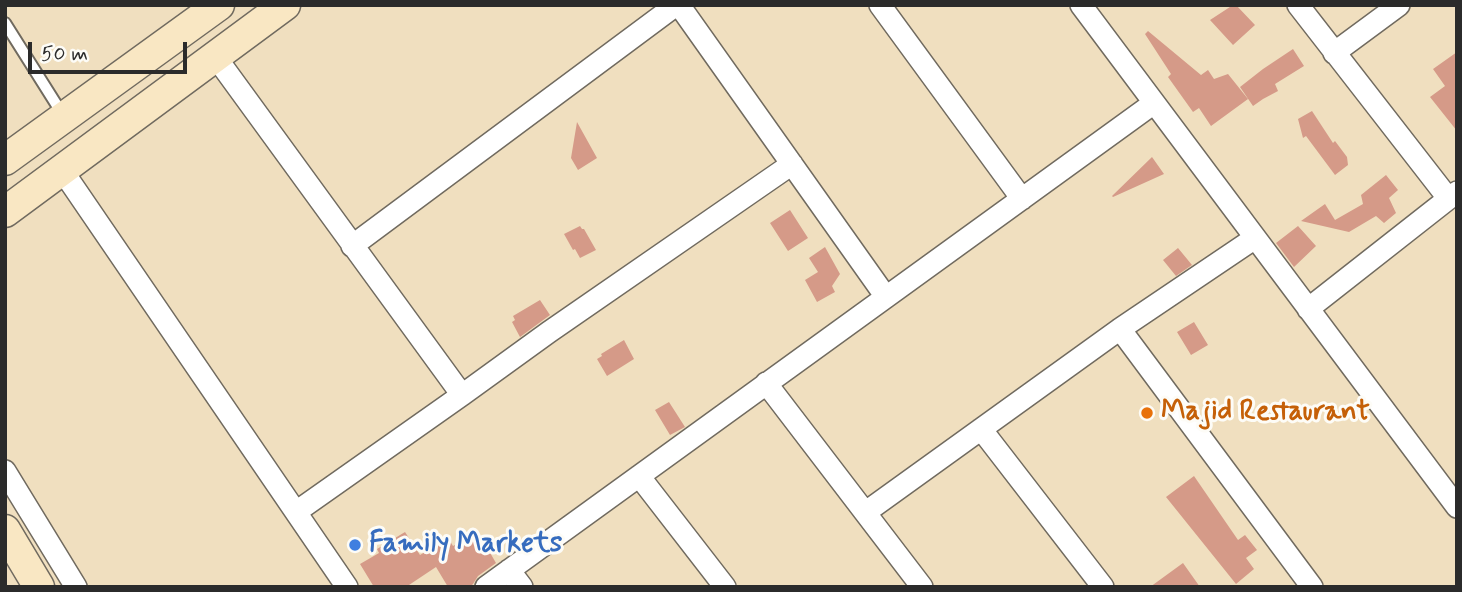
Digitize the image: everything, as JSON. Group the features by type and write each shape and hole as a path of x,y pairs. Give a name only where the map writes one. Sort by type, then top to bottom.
{"street":[{"path":"5,160 219,5"},
{"path":"5,212 285,5"},
{"path":"352,246 678,5 886,297"},
{"path":"880,5 1023,199"},
{"path":"1081,5 1457,508"},
{"path":"1298,5 1334,53 1452,195 1308,309"},
{"path":"1334,53 1399,5"},
{"path":"215,56 462,395"},
{"path":"486,587 516,578 639,476 1154,103"},
{"path":"296,512 792,164"},
{"path":"62,170 346,587"},
{"path":"866,512 1120,330 1255,238"},
{"path":"1120,330 1312,587"},
{"path":"766,383 922,587"},
{"path":"981,429 1103,587"},
{"path":"5,471 76,587"},
{"path":"639,476 725,587"},
{"path":"5,530 39,587"}],"lane":[{"path":"5,23 64,117"}],"building":[{"path":"1233,5 1255,25 1233,45 1210,20"},
{"path":"1148,31 1201,75 1208,70 1214,79 1228,74 1248,99 1211,126 1199,108 1193,112 1168,77 1171,74 1145,34"},
{"path":"1293,49 1304,66 1275,84 1278,91 1253,106 1240,87"},
{"path":"1457,52 1457,131 1430,97 1445,86 1433,69"},
{"path":"1312,111 1333,143 1335,141 1347,157 1348,165 1335,175 1306,136 1303,138 1298,119"},
{"path":"577,122 597,158 578,170 571,158"},
{"path":"1152,157 1164,174 1112,196"},
{"path":"1386,175 1398,190 1389,198 1396,213 1384,223 1376,216 1349,232 1301,221 1325,204 1335,220 1363,204 1361,195"},
{"path":"790,210 808,238 788,251 770,223"},
{"path":"580,226 596,250 580,258 564,234"},
{"path":"1298,226 1316,246 1294,267 1276,243"},
{"path":"825,247 840,274 832,286 835,292 817,302 805,280 818,272 809,258"},
{"path":"1178,248 1192,265 1176,276 1163,260"},
{"path":"540,300 550,315 520,337 512,322 515,320 513,316"},
{"path":"1194,322 1208,345 1191,355 1177,332"},
{"path":"624,340 634,359 607,376 597,359"},
{"path":"669,402 685,427 670,435 655,410"},
{"path":"1194,476 1238,540 1245,535 1257,550 1246,558 1254,569 1236,584 1166,497"},
{"path":"405,532 420,555 448,538 453,546 476,534 496,563 478,576 470,587 448,587 436,567 406,587 374,587 360,564 379,553 377,549"},
{"path":"1183,563 1200,587 1150,587"}],"place":[{"name":"Majid Restaurant","path":"1147,413"},
{"name":"Family Markets","path":"355,545"}]}
